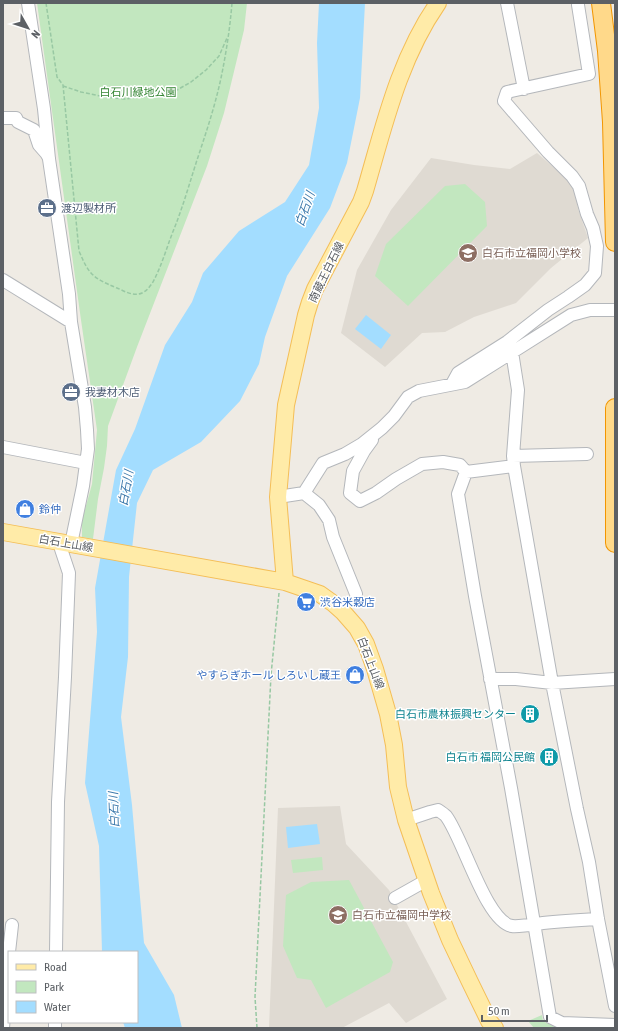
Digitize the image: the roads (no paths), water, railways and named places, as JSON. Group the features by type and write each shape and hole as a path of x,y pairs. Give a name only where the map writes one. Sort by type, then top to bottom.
{"highway":[{"path":"601,3 607,52 612,122 615,242"},
{"path":"615,408 615,543"}],"main road":[{"name":"南蔵王白石線","path":"281,581 278,497 286,405 306,315 316,289 361,202 392,97 403,67 428,16 438,3"},
{"name":"白石上山線","path":"3,532 281,581 320,594 343,612 356,628 366,644 375,669 388,714 394,745 398,787 406,820 431,893 450,940 490,1026"}],"street":[{"path":"28,3 69,294 71,322 85,407 88,443 83,486 70,544 61,549 69,574 58,802 56,951"},
{"path":"507,3 524,89"},
{"path":"452,384 458,373 507,342 548,310 580,289 595,273 597,246 593,228 587,214 579,186 572,176 548,152 504,101 507,92 589,74 578,5"},
{"path":"3,118 16,118 18,122 34,130 39,145 49,159"},
{"path":"3,280 71,322"},
{"path":"304,493 323,462 345,454 362,444 394,416 408,397 419,391 465,382 571,315 590,310 615,310"},
{"path":"512,352 518,390 513,461 552,683 589,862 598,919 615,1006"},
{"path":"380,429 364,451 353,471 350,494 360,501 376,493 422,464 443,462 460,465 466,472"},
{"path":"3,447 86,463"},
{"path":"466,472 513,461 587,454"},
{"path":"466,472 458,494 475,596 511,788 550,1017 562,1023 615,1025"},
{"path":"278,497 304,493 319,505 329,520 333,537 356,594"},
{"path":"490,679 516,679 552,683 615,679"},
{"path":"406,820 438,810 445,815 458,836 474,875 494,913 504,923 512,926 598,919"},
{"path":"395,898 427,880"},
{"path":"10,951 12,925"},
{"path":"3,1028 8,969"}],"water":[{"name":"白石川","path":"319,3 365,3 360,98 347,163 330,208 287,276 265,337 259,364 240,401 201,442 153,470 137,503 129,577 128,657 121,717 132,805 144,943 174,995 182,1028 125,1028 123,1023 138,1023 138,951 102,951 99,846 85,783 97,632 95,588 116,470 135,429 165,345 192,302 203,273 239,231 285,202 309,165 319,108 317,43"},
{"path":"366,315 391,335 381,349 355,329"},
{"path":"317,824 320,844 288,848 286,827"}],"place":[{"name":"渡辺製材所","path":"47,208"},
{"name":"白石市立福岡小学校","path":"468,253"},
{"name":"我妻材木店","path":"71,392"},
{"name":"鈴仲","path":"25,509"},
{"name":"渋谷米穀店","path":"306,602"},
{"name":"やすらぎホール しろいし蔵王","path":"355,675"},
{"name":"白石市農林振興センター","path":"530,714"},
{"name":"白石市 福岡公民館","path":"549,757"},
{"name":"白石市立福岡中学校","path":"338,915"}],"park label":[{"name":"白石川緑地公園","path":"138,92"}]}
